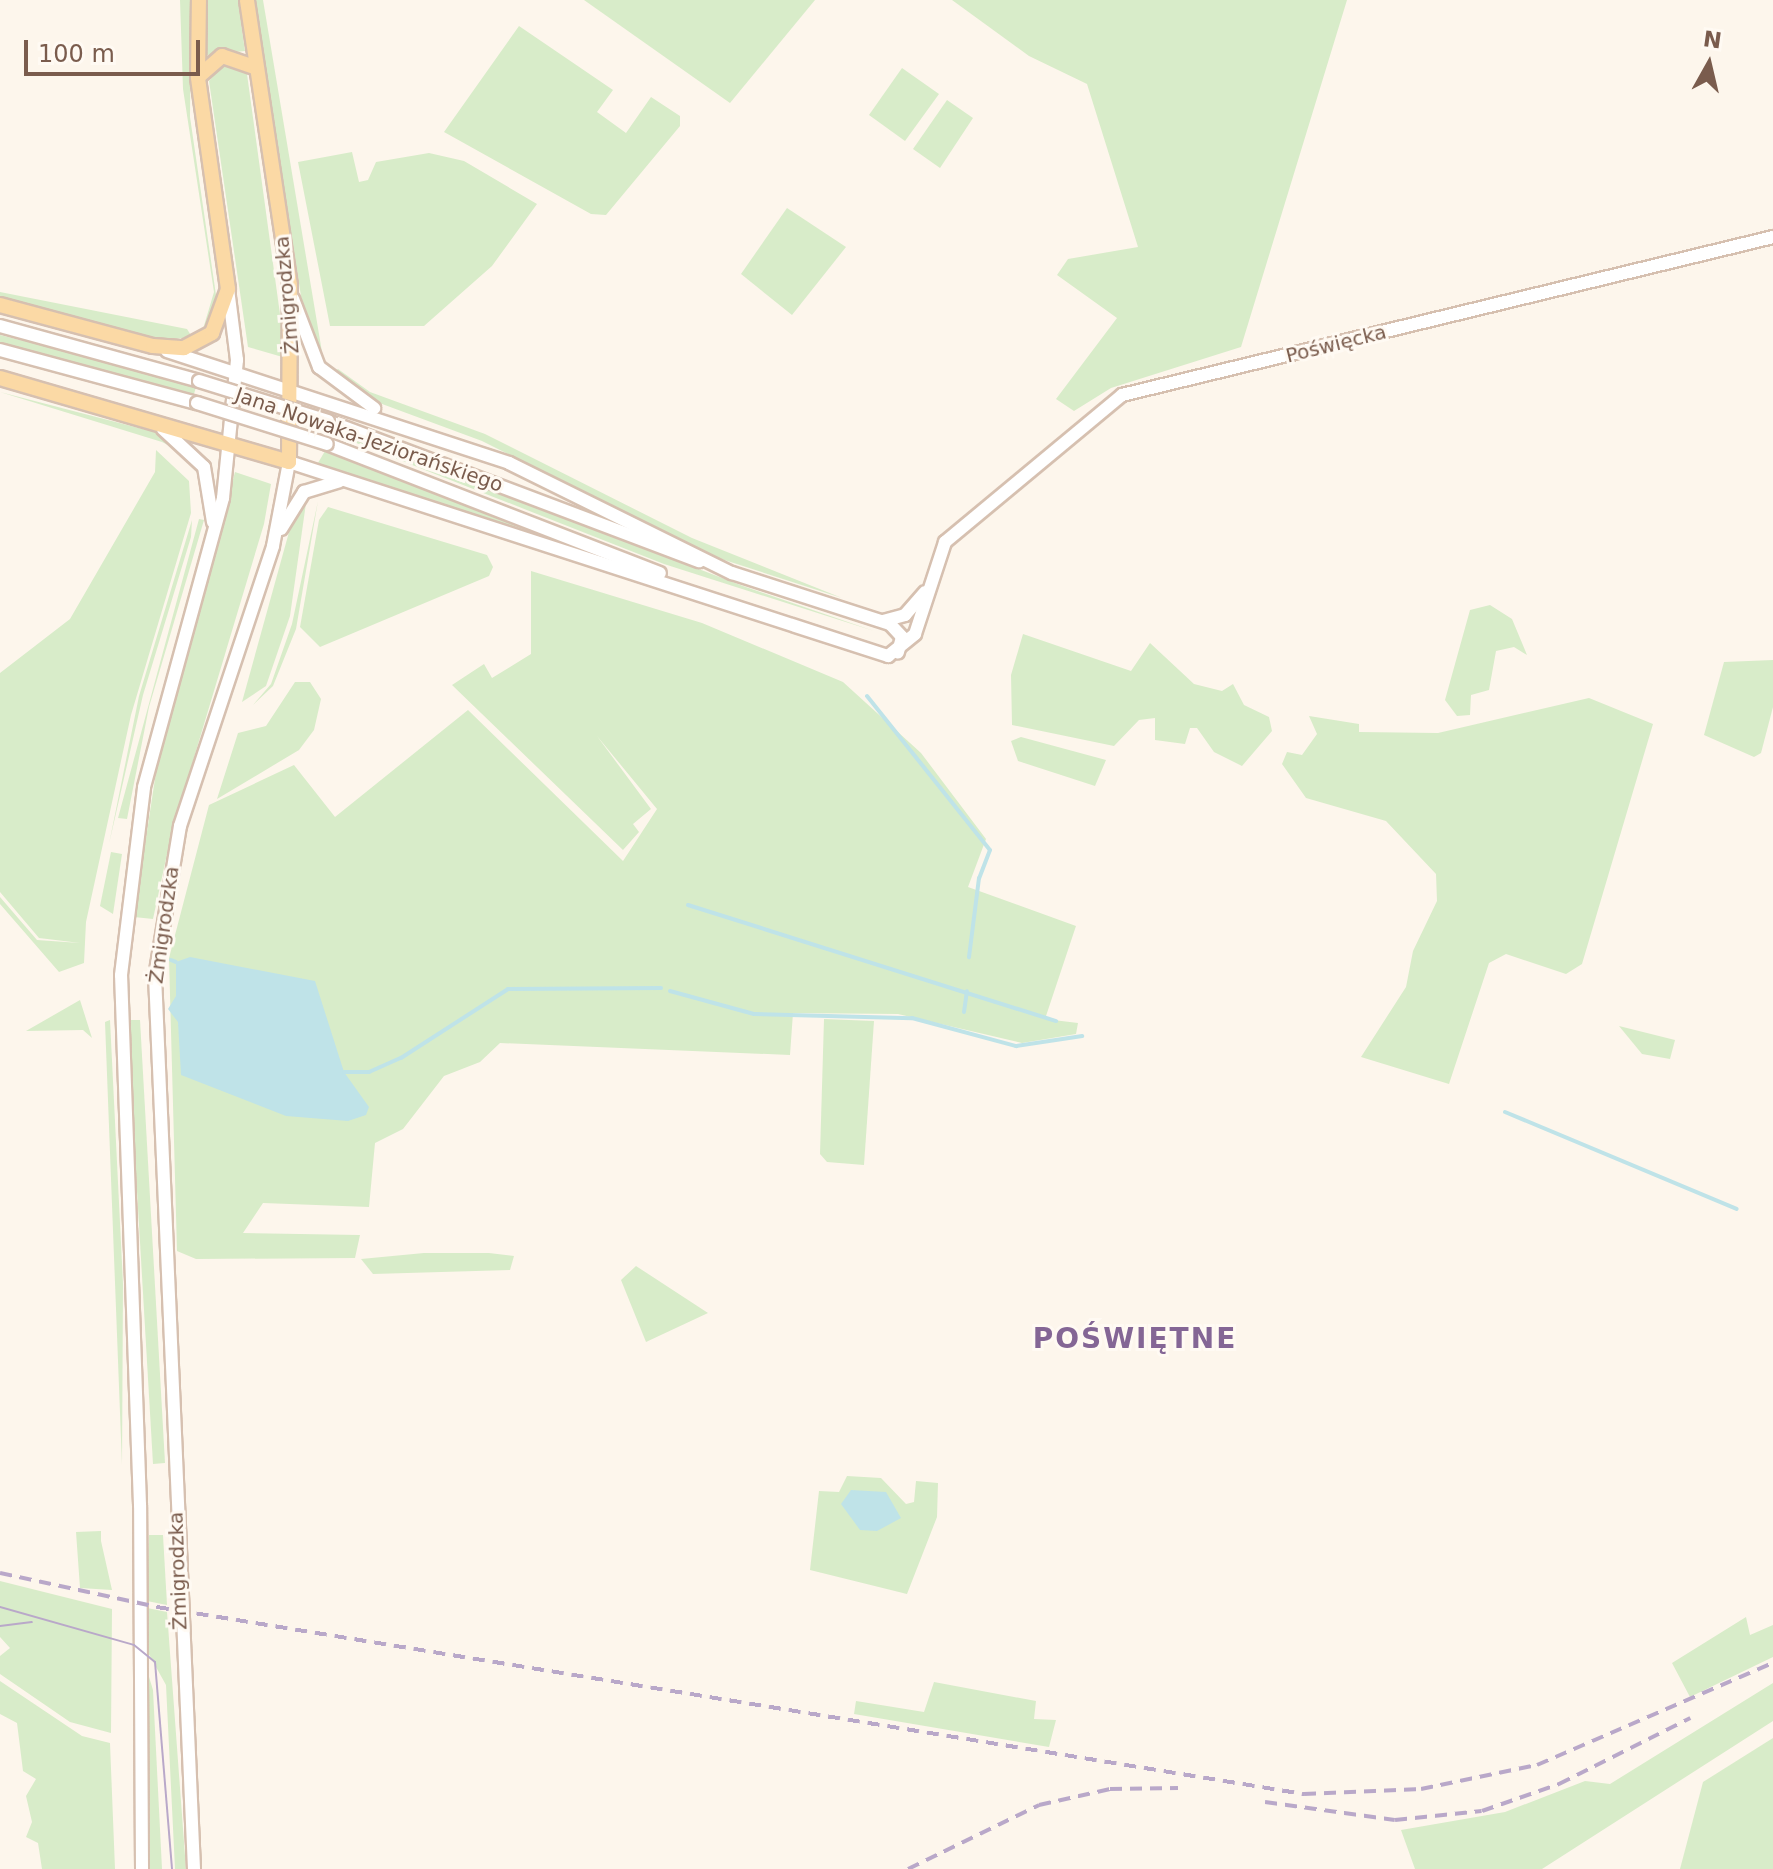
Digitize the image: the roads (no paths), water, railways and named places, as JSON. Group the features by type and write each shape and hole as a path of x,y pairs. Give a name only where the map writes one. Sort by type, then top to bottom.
{"main road":[{"name":"Żmigrodzka","path":"199,0 198,77 228,289"},
{"name":"Żmigrodzka","path":"247,0 290,292 294,389 289,462"},
{"path":"198,77 222,56 256,68"},
{"path":"0,305 153,346 184,348 207,338 228,289"},
{"path":"0,378 133,411 231,440 289,462"}],"street":[{"name":"Poświęcka","path":"929,586 945,542 1122,395 1773,237"},
{"name":"Żmigrodzka","path":"142,1869 140,1505 119,1008 144,787 213,539 231,440 236,373 228,289"},
{"path":"290,292 323,371 401,423"},
{"name":"Jana Nowaka-Jeziorańskiego","path":"0,326 199,381 328,421 732,573"},
{"path":"153,346 401,423 552,482 732,573 881,621 900,632 895,654"},
{"name":"Jana Nowaka-Jeziorańskiego","path":"0,350 197,403 327,444 706,594"},
{"path":"133,411 177,437 204,467 213,539"},
{"path":"289,462 706,594 878,655 895,654 915,634 929,586"},
{"name":"Żmigrodzka","path":"194,1869 155,977 180,826 273,546 289,462"},
{"path":"273,546 304,492 343,481"},
{"path":"881,621 905,615 929,586"}],"water":[{"path":"190,957 315,981 344,1072 369,1107 366,1115 348,1121 286,1116 181,1075 178,1022 168,1009 176,996 176,962"},
{"path":"851,1490 886,1492 901,1518 877,1531 860,1530 841,1504"}],"waterway":[{"path":"867,696 990,850 979,878 969,957"},
{"path":"688,905 1056,1021"},
{"path":"171,960 176,962"},
{"path":"344,1072 369,1072 401,1058 508,989 661,988"},
{"path":"670,991 754,1014 912,1018 1016,1046 1082,1036"},
{"path":"964,1012 967,991"},
{"path":"1505,1112 1737,1209"}],"tram line":[{"path":"0,1607 134,1645 155,1662 172,1869"},
{"path":"0,1626 32,1622"}],"railway":[{"path":"0,1573 157,1607 1304,1794 1421,1789 1537,1765 1773,1663"},
{"path":"1265,1802 1395,1820 1482,1811 1559,1784 1690,1718"},
{"path":"908,1869 1039,1805 1110,1789 1178,1788"}],"district":[{"name":"POŚWIĘTNE","path":"1135,1339"}]}
